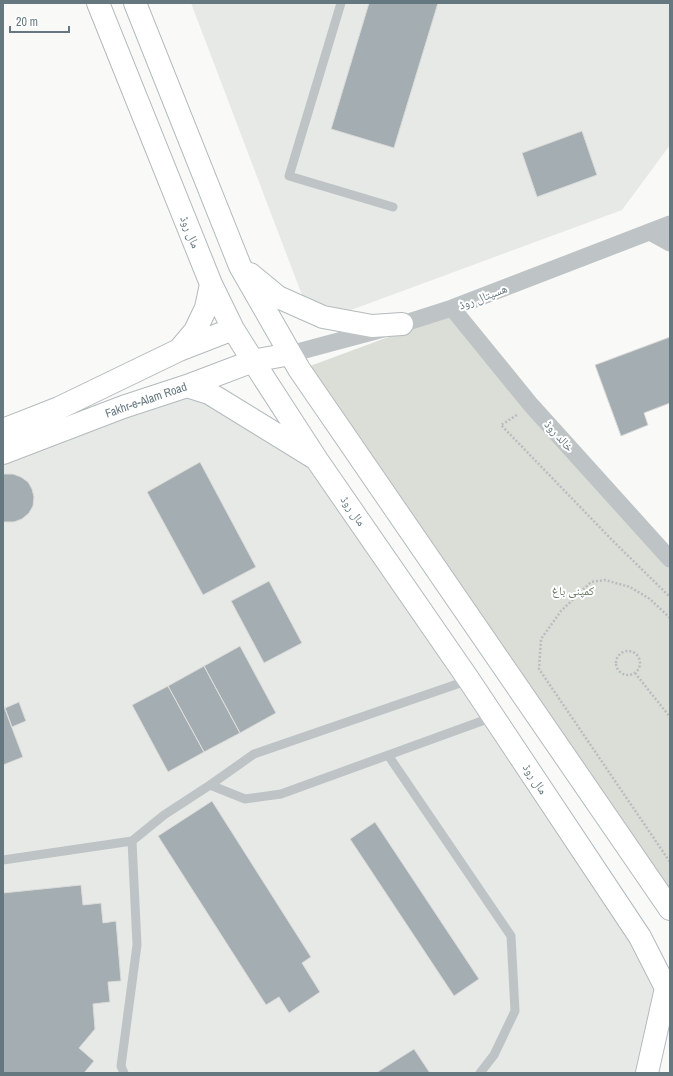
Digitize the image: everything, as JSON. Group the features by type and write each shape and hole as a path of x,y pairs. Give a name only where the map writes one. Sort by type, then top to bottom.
{"main road":[{"name":"مال روڈ","path":"98,3 211,284 233,329 317,460 469,680 640,937 669,987 647,1073"},
{"path":"135,3 240,266 290,354 670,909"},
{"path":"240,266 278,297 323,317 372,326 402,324"},
{"path":"179,350 195,331 198,325 206,308 211,284"},
{"path":"3,430 59,408 179,350 233,329"},
{"name":"Fakhr-e-Alam Road","path":"3,453 124,407 253,361 290,354"},
{"path":"186,386 209,393 317,460"}],"street":[{"name":"ھسپتال روڈ","path":"290,354 402,324 452,308 670,224"},
{"path":"650,232 670,242"},
{"name":"خالد روڈ","path":"452,308 531,405 670,559"}],"lane":[{"path":"341,3 289,176 393,207"},
{"path":"3,860 132,841 164,815 254,754 469,680"},
{"path":"210,785 245,799 281,794 493,717"},
{"path":"388,755 511,936 514,1011 494,1055 480,1073"},
{"path":"120,1071 137,945 132,841"}],"path":[{"path":"531,405 502,425 614,542 670,597"},
{"path":"670,618 650,599 630,587 605,580 591,582 561,611 541,639 539,669 670,862"},
{"path":"624,652 631,652 636,655 640,661 639,668 635,673 628,676 622,674 617,669 616,662 618,656 624,652"},
{"path":"635,673 670,717"}],"shaded area":[{"path":"191,3 670,3 670,145 622,210 313,324"},
{"path":"187,386 317,460 666,988 647,1073 3,1073 3,454"}],"green space":[{"name":"کمپنی باغ","path":"456,312 670,555 670,902 302,369"}],"building":[{"path":"369,3 438,3 394,148 331,129"},
{"path":"582,131 597,175 537,197 522,153"},
{"path":"670,337 670,403 644,413 648,425 621,436 595,365"},
{"path":"200,462 256,567 203,595 147,492"},
{"path":"4,474 13,474 28,482 34,497 33,506 29,513 22,519 14,522 3,522"},
{"path":"269,581 302,643 264,663 231,601"},
{"path":"240,646 276,713 240,733 204,666"},
{"path":"204,666 240,733 204,752 168,686"},
{"path":"168,686 204,752 168,772 132,705"},
{"path":"19,702 26,721 12,727 5,708"},
{"path":"3,704 23,757 3,765"},
{"path":"212,801 311,957 302,963 320,992 289,1013 279,997 266,1005 158,836"},
{"path":"375,822 479,979 454,996 350,839"},
{"path":"81,885 83,905 101,903 103,923 116,921 121,981 108,982 110,1002 93,1004 95,1029 79,1048 94,1061 84,1073 3,1073 3,893"},
{"path":"414,1049 430,1073 376,1073"}]}
